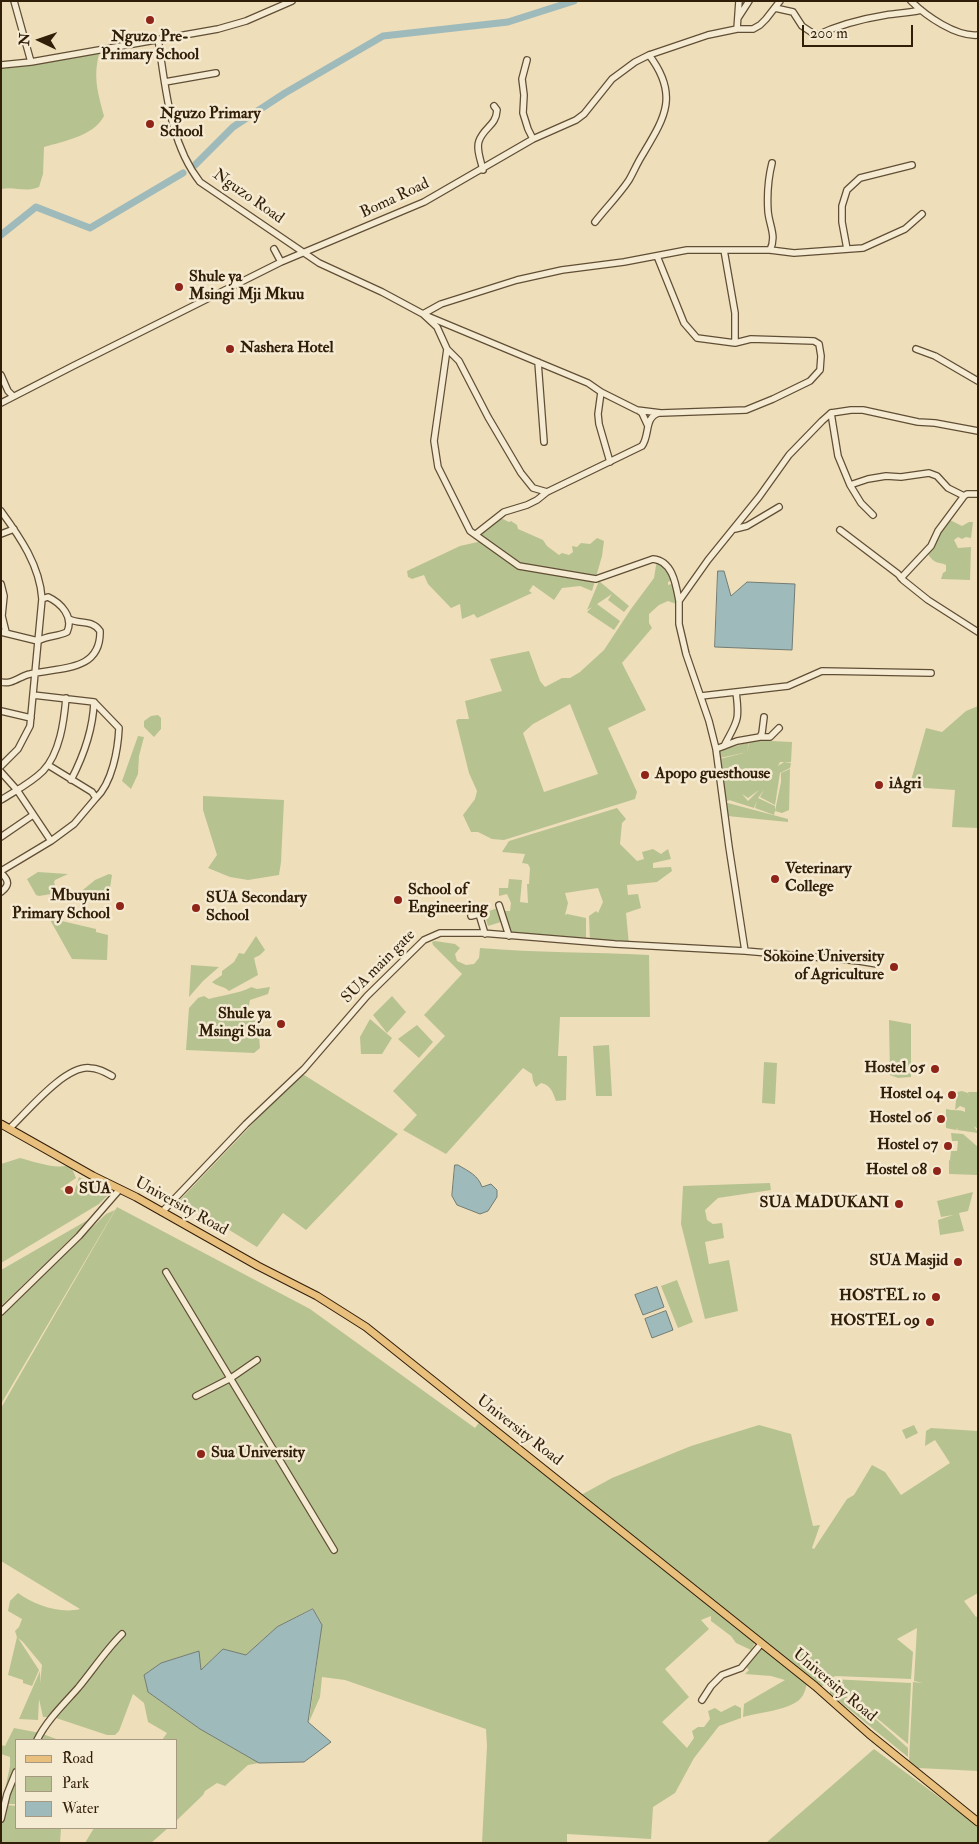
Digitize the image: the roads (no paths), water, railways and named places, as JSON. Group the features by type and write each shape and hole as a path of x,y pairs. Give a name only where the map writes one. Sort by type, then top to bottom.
{"main road":[{"name":"University Road","path":"1,1124 258,1266 317,1296 366,1327 815,1686 877,1740 978,1822"}],"street":[{"path":"14,1 31,62"},
{"path":"1,65 31,62 229,26 292,1"},
{"path":"737,29 739,1"},
{"path":"737,19 749,1"},
{"name":"Boma Road","path":"1,403 281,262 424,202 483,170 534,139 576,120 584,114 612,78 635,62 649,55 708,35 737,29 753,29 760,25 780,1"},
{"path":"911,1 938,22 958,32 978,35"},
{"path":"775,8 793,12 802,26 815,36 850,22 890,14 908,14 921,10"},
{"name":"Nguzo Road","path":"158,39 176,135 188,165 200,182 319,263 382,292 423,314"},
{"path":"595,222 629,179 665,114 666,85 660,69 649,55"},
{"path":"527,60 522,79 524,94 523,112 528,129 534,139"},
{"path":"165,82 216,73"},
{"path":"483,170 478,146 479,140 483,132 494,123 497,110 494,106"},
{"path":"770,250 774,238 768,210 768,182 772,163"},
{"path":"847,250 842,222 842,206 847,190 860,178 912,165"},
{"path":"423,314 441,304 517,280 562,270 624,262 687,250 770,250 794,253 863,248 905,229 922,214"},
{"path":"274,249 281,262"},
{"path":"724,250 735,313 735,343"},
{"path":"476,534 504,512 527,505 547,492 642,446 646,439 650,420 654,414 746,410 810,381 820,370 819,344 814,341 751,340 735,343 697,338 687,328 681,316 657,256"},
{"path":"423,314 437,326 447,349 459,361 488,417 521,473 534,488 547,492"},
{"path":"423,314 588,383 601,392 642,413 648,426"},
{"path":"447,349 434,441 435,454 438,467 470,531 476,534 484,543 519,566 596,578 653,559 661,560 668,567 674,579 679,601 680,624 692,675 701,696 716,749 745,951"},
{"path":"916,349 935,356 978,381"},
{"path":"538,362 544,442"},
{"path":"1,375 8,391 13,396"},
{"path":"601,392 598,414 599,424 610,462"},
{"path":"637,410 661,413"},
{"path":"679,601 708,560 759,498 789,455 831,413 863,410 918,422 935,423 978,431"},
{"path":"831,413 838,456 850,485 861,503 873,515"},
{"path":"850,485 886,476 901,477 929,474 938,476 948,488 964,496 978,494"},
{"path":"901,578 931,546 938,530 964,496"},
{"path":"735,529 747,526 779,506"},
{"path":"1,511 14,529 38,574 42,599 32,718 25,739 1,766"},
{"path":"1,534 14,529"},
{"path":"840,530 898,574 928,600 978,632"},
{"path":"1,584 4,596 2,616 4,632 38,641"},
{"path":"38,641 45,636 55,636 68,630 69,619 66,612 48,597 42,599"},
{"path":"1,682 8,684 25,676 66,668 88,660 98,647 100,634 98,627 89,622 74,622 69,619"},
{"path":"701,696 788,686 822,671 931,673"},
{"path":"724,746 733,731 737,719 736,692"},
{"path":"1,892 6,888 8,882 1,872 74,824 103,792 118,752 119,728 94,702 33,695"},
{"path":"1,800 28,784 48,765 60,735 66,698"},
{"path":"72,780 84,755 88,741 94,713 94,702"},
{"path":"2,713 32,718"},
{"path":"760,737 764,716"},
{"path":"716,749 748,738 770,737 779,728"},
{"path":"48,765 92,792 96,798"},
{"path":"1,772 17,790 51,840"},
{"path":"1,837 33,815"},
{"path":"499,906 509,936"},
{"path":"471,916 479,914 485,934"},
{"name":"SUA main gate","path":"162,1212 246,1124 304,1069 367,996 424,940 433,935 447,932 485,934 614,944 745,951 877,964"},
{"path":"10,1128 51,1087 74,1072 90,1068 101,1070 112,1076"},
{"path":"1,1312 79,1236 120,1189"},
{"path":"166,1272 334,1550"},
{"path":"196,1396 231,1378 257,1360"},
{"path":"38,1739 46,1724 78,1687 105,1651 122,1634"},
{"path":"702,1700 711,1686 722,1675 741,1668 762,1644"},
{"path":"1,1820 7,1794 15,1774"}],"water":[{"path":"718,571 724,571 731,596 747,582 795,584 792,650 715,647"},
{"path":"455,1165 472,1174 478,1179 482,1187 491,1184 497,1190 497,1197 488,1211 480,1214 457,1205 452,1196"},
{"path":"657,1287 664,1307 643,1315 635,1295"},
{"path":"666,1311 673,1330 652,1338 645,1319"},
{"path":"313,1609 322,1625 308,1722 331,1742 304,1762 259,1763 200,1729 148,1692 144,1675 161,1663 199,1651 201,1670 223,1649 246,1655 277,1627"}],"waterway":[{"path":"195,165 233,127 285,93 383,36 508,22 574,1"},
{"path":"1,235 36,207 90,228 183,173"}],"place":[{"name":"Nguzo Pre- Primary School","path":"150,20"},
{"name":"Nguzo Primary School","path":"150,124"},
{"name":"Shule ya Msingi Mji Mkuu","path":"179,287"},
{"name":"Nashera Hotel","path":"230,349"},
{"name":"Apopo guesthouse","path":"645,775"},
{"name":"iAgri","path":"879,785"},
{"name":"Veterinary College","path":"775,879"},
{"name":"School of Engineering","path":"398,900"},
{"name":"Mbuyuni Primary School","path":"120,906"},
{"name":"SUA Secondary School","path":"196,908"},
{"name":"Sokoine University of Agriculture","path":"894,967"},
{"name":"Shule ya Msingi Sua","path":"281,1024"},
{"name":"Hostel 05","path":"935,1069"},
{"name":"Hostel 04","path":"952,1095"},
{"name":"Hostel 06","path":"941,1119"},
{"name":"Hostel 07","path":"948,1146"},
{"name":"Hostel 08","path":"937,1171"},
{"name":"SUA","path":"69,1190"},
{"name":"SUA MADUKANI","path":"899,1204"},
{"name":"SUA Masjid","path":"958,1262"},
{"name":"HOSTEL 10","path":"936,1297"},
{"name":"HOSTEL 09","path":"930,1322"},
{"name":"Sua University","path":"201,1454"}]}
